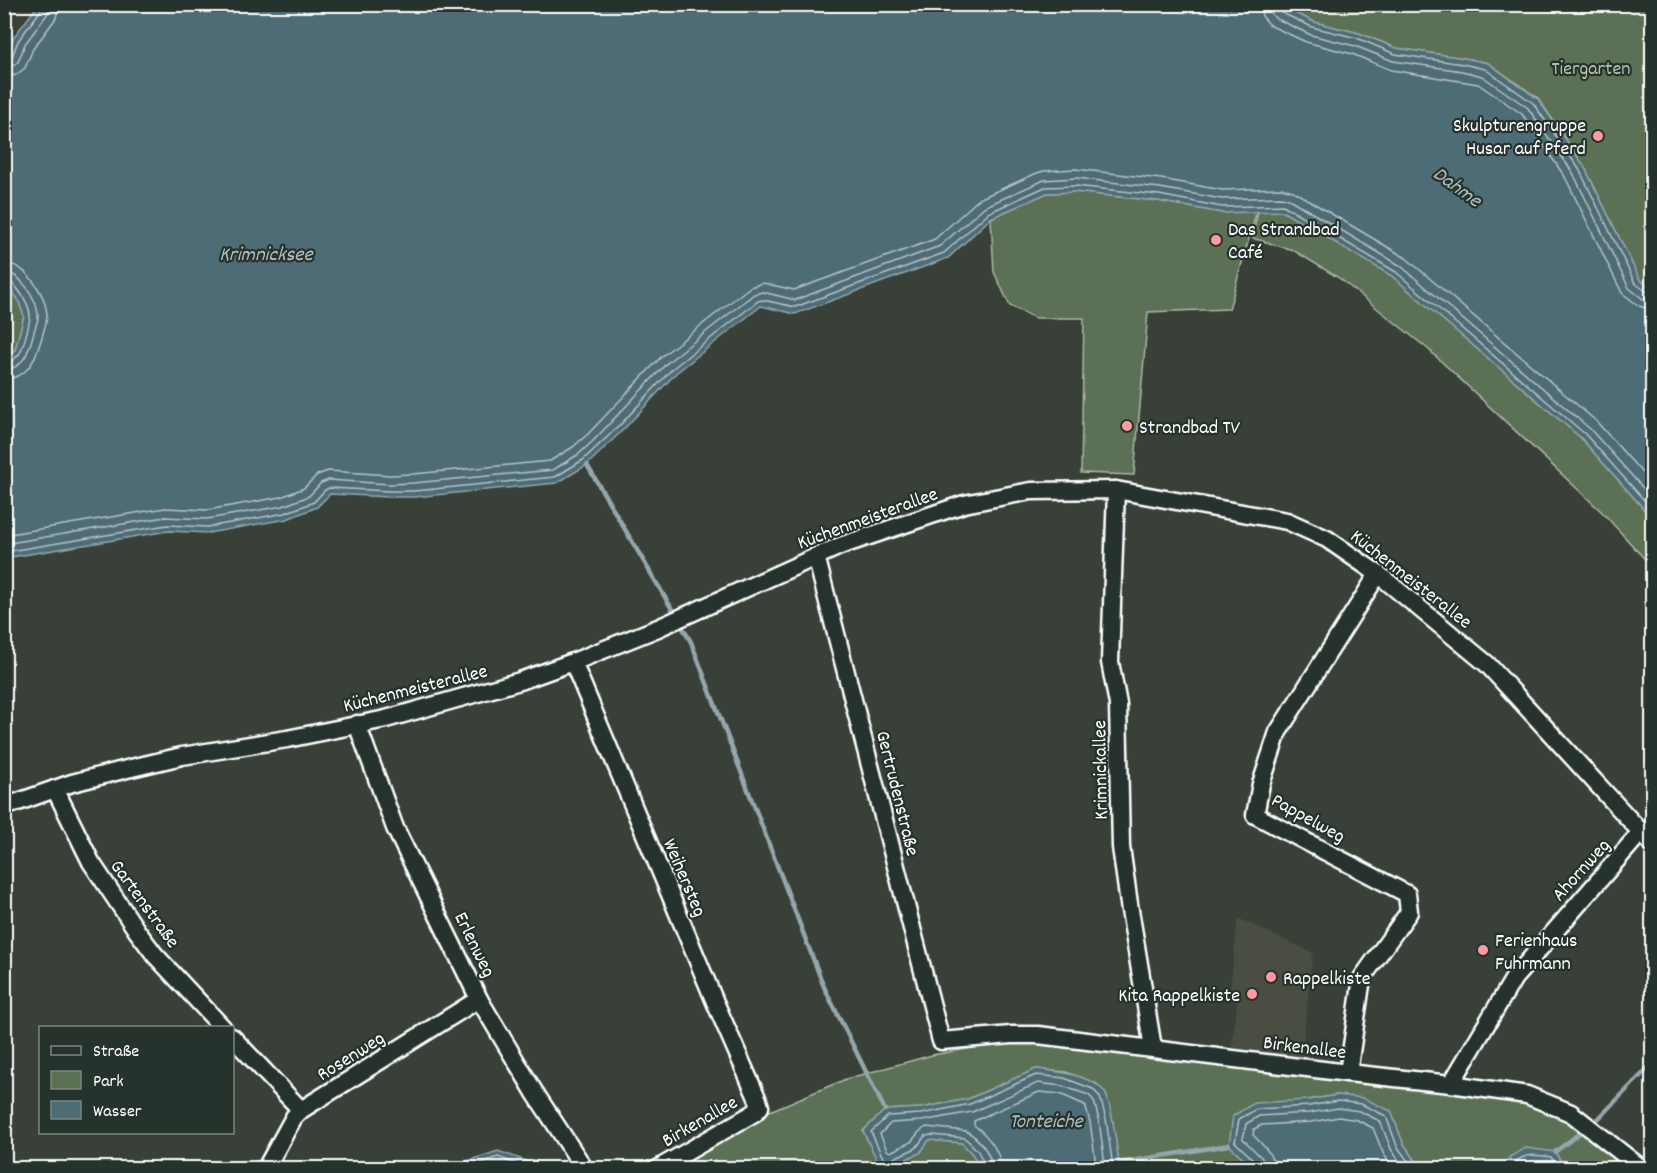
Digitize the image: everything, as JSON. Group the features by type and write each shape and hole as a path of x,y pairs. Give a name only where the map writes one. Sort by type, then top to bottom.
{"street":[{"name":"Küchenmeisterallee","path":"4,807 92,777 182,756 287,740 386,719 466,697 573,662 658,628 840,546 964,504 1031,490 1116,490 1287,521 1328,538 1378,574 1487,664 1647,838"},
{"name":"Krimnickallee","path":"1116,490 1110,662 1118,705 1121,848 1153,1048"},
{"name":"Gertrudenstraße","path":"816,556 941,1041"},
{"name":"Pappelweg","path":"1348,1073 1362,978 1409,912 1407,894 1255,815 1261,784 1278,732 1378,574"},
{"name":"Weihersteg","path":"573,662 760,1107"},
{"name":"Erlenweg","path":"357,724 395,828 479,999 535,1093 584,1168"},
{"name":"Gartenstraße","path":"54,789 91,862 136,931 155,955 221,1026"},
{"name":"Ahornweg","path":"1451,1084 1514,978 1562,922 1647,838"},
{"name":"Rosenweg","path":"266,1168 294,1117 301,1110 479,999"},
{"name":"Birkenallee","path":"941,1041 1038,1035 1527,1095 1571,1113 1641,1168"},
{"path":"234,1039 301,1110"},
{"name":"Birkenallee","path":"659,1168 754,1113 760,1107"}],"shaded area":[{"name":"Rappelkiste","path":"1238,918 1313,953 1301,1060 1231,1052 1237,1002 1229,1000"}],"green space":[{"name":"Tiergarten","path":"1488,4 1502,7 1517,4 1652,5 1652,289 1640,280 1584,166 1538,98 1488,63 1396,48 1359,33 1314,22 1277,5"},
{"path":"1074,192 1158,201 1222,213 1257,210 1229,309 1148,312 1134,475 1081,473 1084,318 1035,318 1010,306 994,272 991,218 1047,193"},
{"path":"1258,211 1282,211 1392,276 1581,438 1652,518 1652,567 1602,512 1428,349 1339,278 1293,250 1252,238"},
{"path":"5,284 18,299 24,316 15,350 5,359"},
{"path":"1021,1040 1441,1089 1523,1102 1556,1112 1602,1143 1630,1168 1565,1168 1555,1152 1511,1156 1500,1168 1421,1168 1403,1143 1391,1111 1338,1095 1308,1100 1229,1145 1254,1168 1114,1168 1119,1163 1106,1094 1097,1084 1066,1072 1036,1069 968,1099 921,1108 885,1110 863,1131 881,1168 671,1168 758,1116 846,1079 932,1055"},
{"path":"929,1140 962,1143 973,1155 980,1168 885,1168 920,1153"}],"water":[{"name":"Krimnicksee","path":"1277,4 1314,22 1359,33 1396,48 1488,63 1538,99 1584,166 1640,280 1652,289 1652,518 1581,438 1392,276 1282,211 1222,213 1158,201 1074,192 1047,193 991,218 948,258 795,314 761,306 676,373 587,465 557,483 414,497 330,494 317,507 287,519 208,533 168,531 5,558 5,359 15,350 24,316 18,299 5,284 5,63 13,38 38,5"},
{"name":"Tonteiche","path":"1036,1069 1083,1078 1100,1087 1105,1093 1112,1117 1119,1163 1114,1168 980,1168 973,1155 962,1143 929,1140 920,1153 881,1168 863,1131 885,1110 921,1108 968,1099"},
{"path":"1338,1095 1363,1098 1391,1111 1403,1143 1421,1168 1254,1168 1229,1145 1233,1116 1254,1103 1308,1100"},
{"path":"1526,1148 1555,1152 1565,1168 1500,1168 1511,1156"},
{"path":"498,1151 529,1162 536,1168 456,1168 467,1161"}],"waterway":[{"path":"587,465 676,616"},
{"path":"680,623 691,642 824,987 885,1110"},
{"path":"1555,1152 1598,1119 1652,1064"},
{"path":"1119,1163 1229,1145"}],"place":[{"name":"Skulpturengruppe Husar auf Pferd","path":"1598,136"},
{"name":"Das Strandbad Café","path":"1216,240"},
{"name":"Strandbad TV","path":"1127,426"},
{"name":"Ferienhaus Fuhrmann","path":"1483,950"},
{"name":"Rappelkiste","path":"1271,977"},
{"name":"Kita Rappelkiste","path":"1252,994"}],"water label":[{"name":"Dahme","path":"1458,186"}]}
